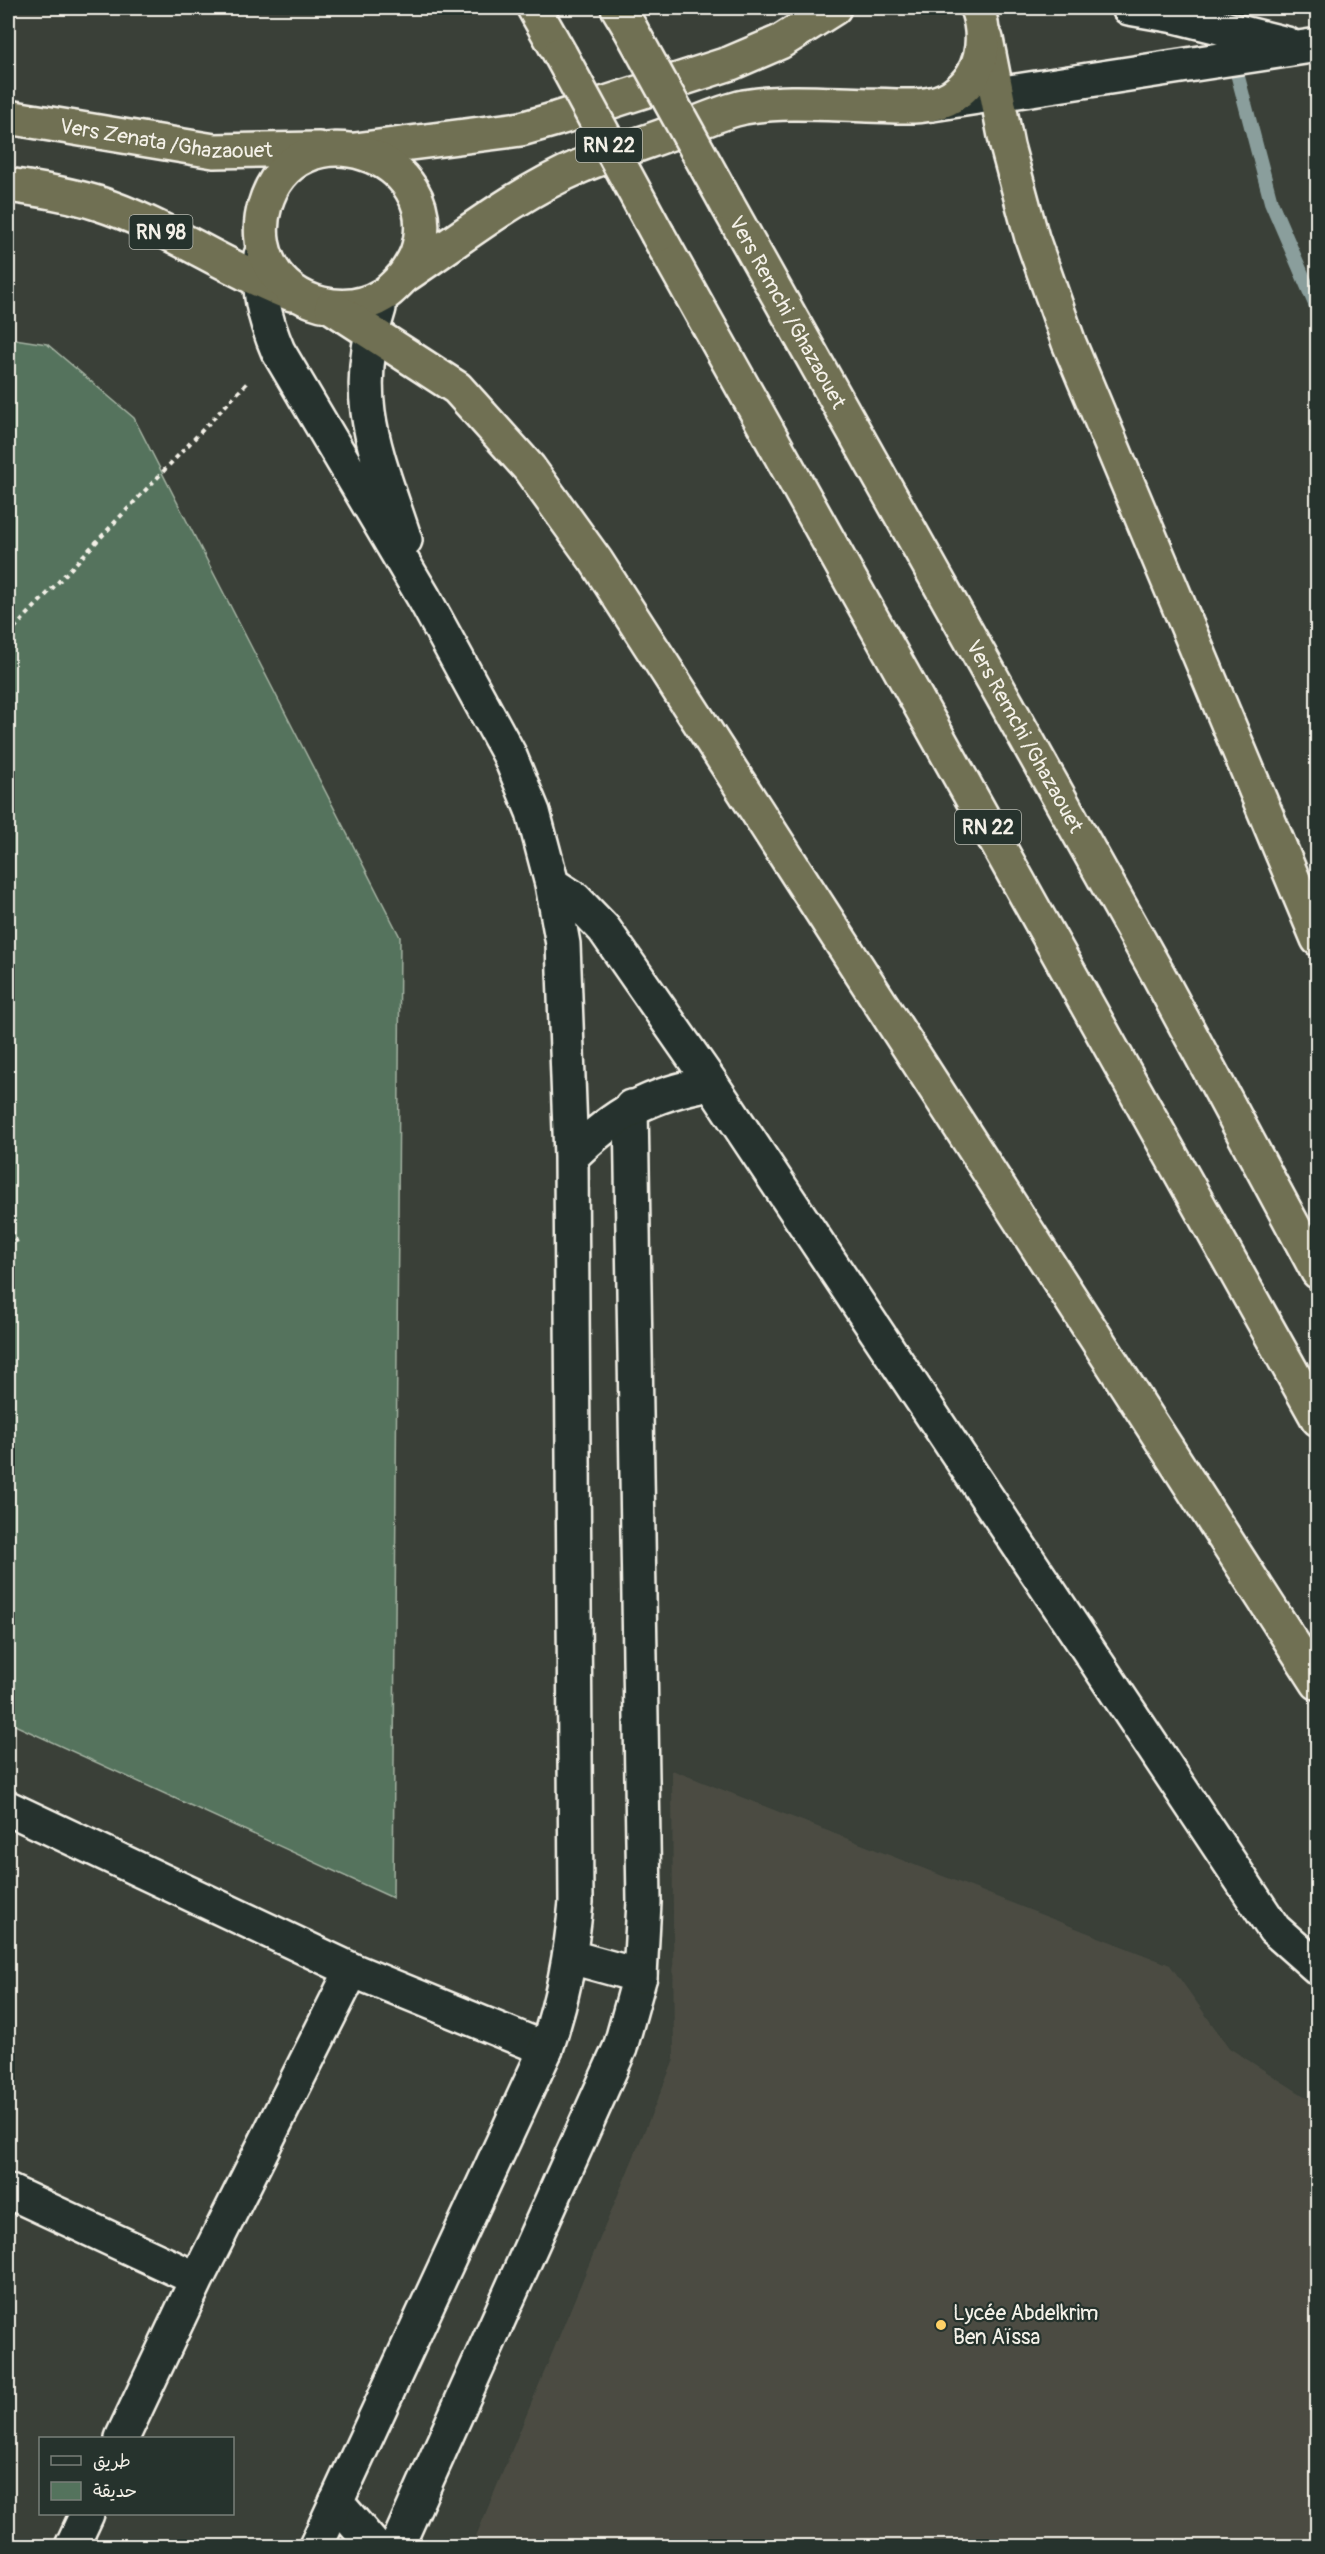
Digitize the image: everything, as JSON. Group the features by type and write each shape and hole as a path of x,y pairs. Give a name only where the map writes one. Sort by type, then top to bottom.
{"highway":[{"name":"RN 22","path":"534,8 658,236 1317,1419"},
{"path":"834,8 780,42 731,63 521,129 340,149 303,158 278,180 268,194 261,218 262,243 276,273 287,286 371,332 457,388 529,468 589,552 1317,1683"},
{"path":"980,17 1007,146 1032,238 1069,343 1317,939"},
{"path":"320,304 358,305 393,286 521,198 580,166 743,108 799,103 932,104 951,96 967,82 984,46 980,17"},
{"name":"Vers Remchi /Ghazaouet","path":"624,18 1159,976 1317,1272"},
{"name":"Vers Zenata /Ghazaouet","path":"8,117 214,151 340,149"},
{"path":"340,149 380,158 401,176 416,199 421,226 417,253 393,286"},
{"path":"8,166 21,187"},
{"name":"RN 98","path":"21,187 98,203 259,281 320,304"}],"main road":[{"path":"1129,8 1309,46"},
{"path":"932,104 1185,67 1309,46"},
{"path":"262,243 259,281 262,307 278,351 424,598 509,754 533,812 552,884 563,944 571,1157 576,1902 571,1957 563,1999 546,2049 316,2547"},
{"path":"393,286 371,332 364,389 370,434 424,598"},
{"path":"552,884 575,899 604,929 711,1083 1274,1929 1317,1968"},
{"path":"571,1157 599,1130 631,1107 657,1096 711,1083"},
{"path":"397,2547 620,2048 640,1977 644,1902 631,1107"},
{"path":"8,1808 352,1970 546,2049"},
{"path":"571,1957 640,1977"},
{"path":"123,2437 197,2279 352,1970"},
{"path":"8,2191 197,2279"},
{"path":"336,2502 374,2547"},
{"path":"72,2547 87,2515"}],"path":[{"path":"8,635 278,351"},
{"path":"8,1222 18,1243"}],"shaded area":[{"name":"Lycée Abdelkrim Ben Aïssa","path":"672,1770 1170,1965 1229,2048 1317,2104 1317,2546 472,2546 674,2060"}],"green space":[{"path":"8,338 47,344 134,418 400,937 393,1898 8,1722"}],"waterway":[{"path":"1233,58 1271,202 1318,311"}],"place":[{"name":"Lycée Abdelkrim Ben Aïssa","path":"941,2325"}]}
